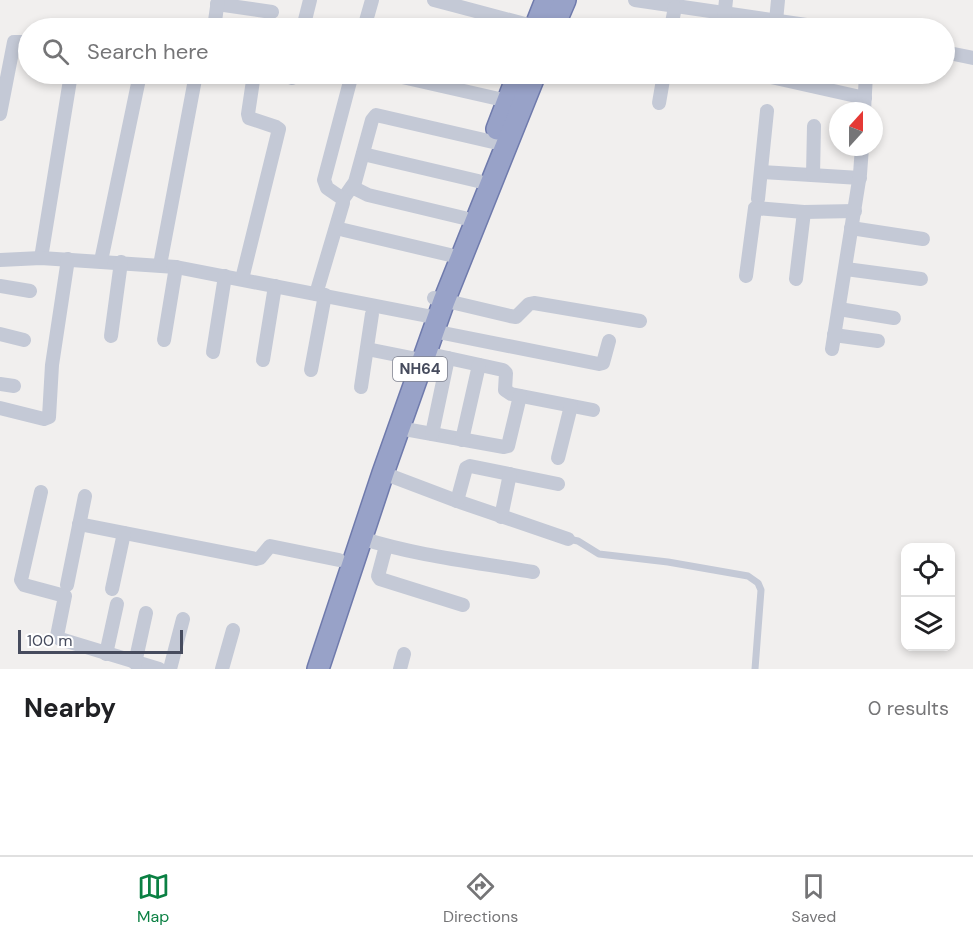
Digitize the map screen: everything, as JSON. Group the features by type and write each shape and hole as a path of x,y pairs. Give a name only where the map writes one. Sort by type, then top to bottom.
{"highway":[{"path":"543,18 546,0"},
{"path":"550,18 565,0"},
{"name":"NH64","path":"435,313 450,255 514,84"},
{"name":"NH64","path":"303,669 339,560 435,313 531,84"},
{"name":"NH64","path":"318,669 399,428 419,356"}],"street":[{"path":"306,18 310,0"},
{"path":"367,18 372,0"},
{"path":"435,0 503,18"},
{"path":"635,0 675,7 710,18"},
{"path":"724,18 726,0"},
{"path":"773,18 778,0"},
{"path":"216,18 218,2 272,12"},
{"path":"673,18 675,7"},
{"path":"0,114 14,42 18,42"},
{"path":"955,54 973,58"},
{"path":"41,258 69,84"},
{"path":"101,261 138,84"},
{"path":"160,265 194,84"},
{"path":"242,279 279,129 249,118 252,84"},
{"path":"343,199 327,188 324,180 349,84"},
{"path":"433,84 508,101"},
{"path":"659,103 662,84"},
{"path":"821,84 860,102"},
{"path":"864,102 865,84"},
{"path":"758,199 767,111"},
{"path":"311,370 320,295 343,199 356,182 372,120 376,116 493,142"},
{"path":"813,175 814,126"},
{"path":"363,154 478,181"},
{"path":"861,156 855,211 833,342 878,341"},
{"path":"761,172 860,178"},
{"path":"352,187 368,195 464,218"},
{"path":"746,276 755,208 804,212 855,211"},
{"path":"796,279 804,212"},
{"path":"851,228 923,239"},
{"path":"344,230 450,255"},
{"path":"0,260 41,258 160,265 320,295 435,313 516,317 529,304 534,303 640,321"},
{"path":"0,408 44,418 49,417 52,365 68,260"},
{"path":"111,336 121,262"},
{"path":"164,340 176,267"},
{"path":"846,269 921,279"},
{"path":"213,352 225,276"},
{"path":"0,286 30,291"},
{"path":"263,360 275,286"},
{"path":"839,309 894,318"},
{"path":"435,313 599,364 603,363 609,341"},
{"path":"361,387 372,314"},
{"path":"0,334 24,340"},
{"path":"367,349 448,358 503,370 506,373 506,390 510,394 592,410"},
{"path":"432,434 448,358"},
{"path":"462,440 479,365"},
{"path":"399,428 508,446 520,396"},
{"path":"558,459 571,405"},
{"path":"457,501 466,468 470,466 558,484"},
{"path":"383,473 568,539"},
{"path":"501,517 510,474"},
{"path":"41,492 22,583 65,597 57,636 106,654 159,669"},
{"path":"67,585 85,496"},
{"path":"79,524 256,559 260,558 270,546 339,560"},
{"path":"112,589 124,533"},
{"path":"362,538 386,546 444,558 533,572"},
{"path":"386,546 378,576 380,579 463,605"},
{"path":"106,654 117,604"},
{"path":"135,663 146,613"},
{"path":"170,669 183,620"},
{"path":"222,669 233,630"},
{"path":"400,669 404,654"}],"lane":[{"path":"568,539 578,541 599,554 668,562 754,579 761,590 755,669"}]}
